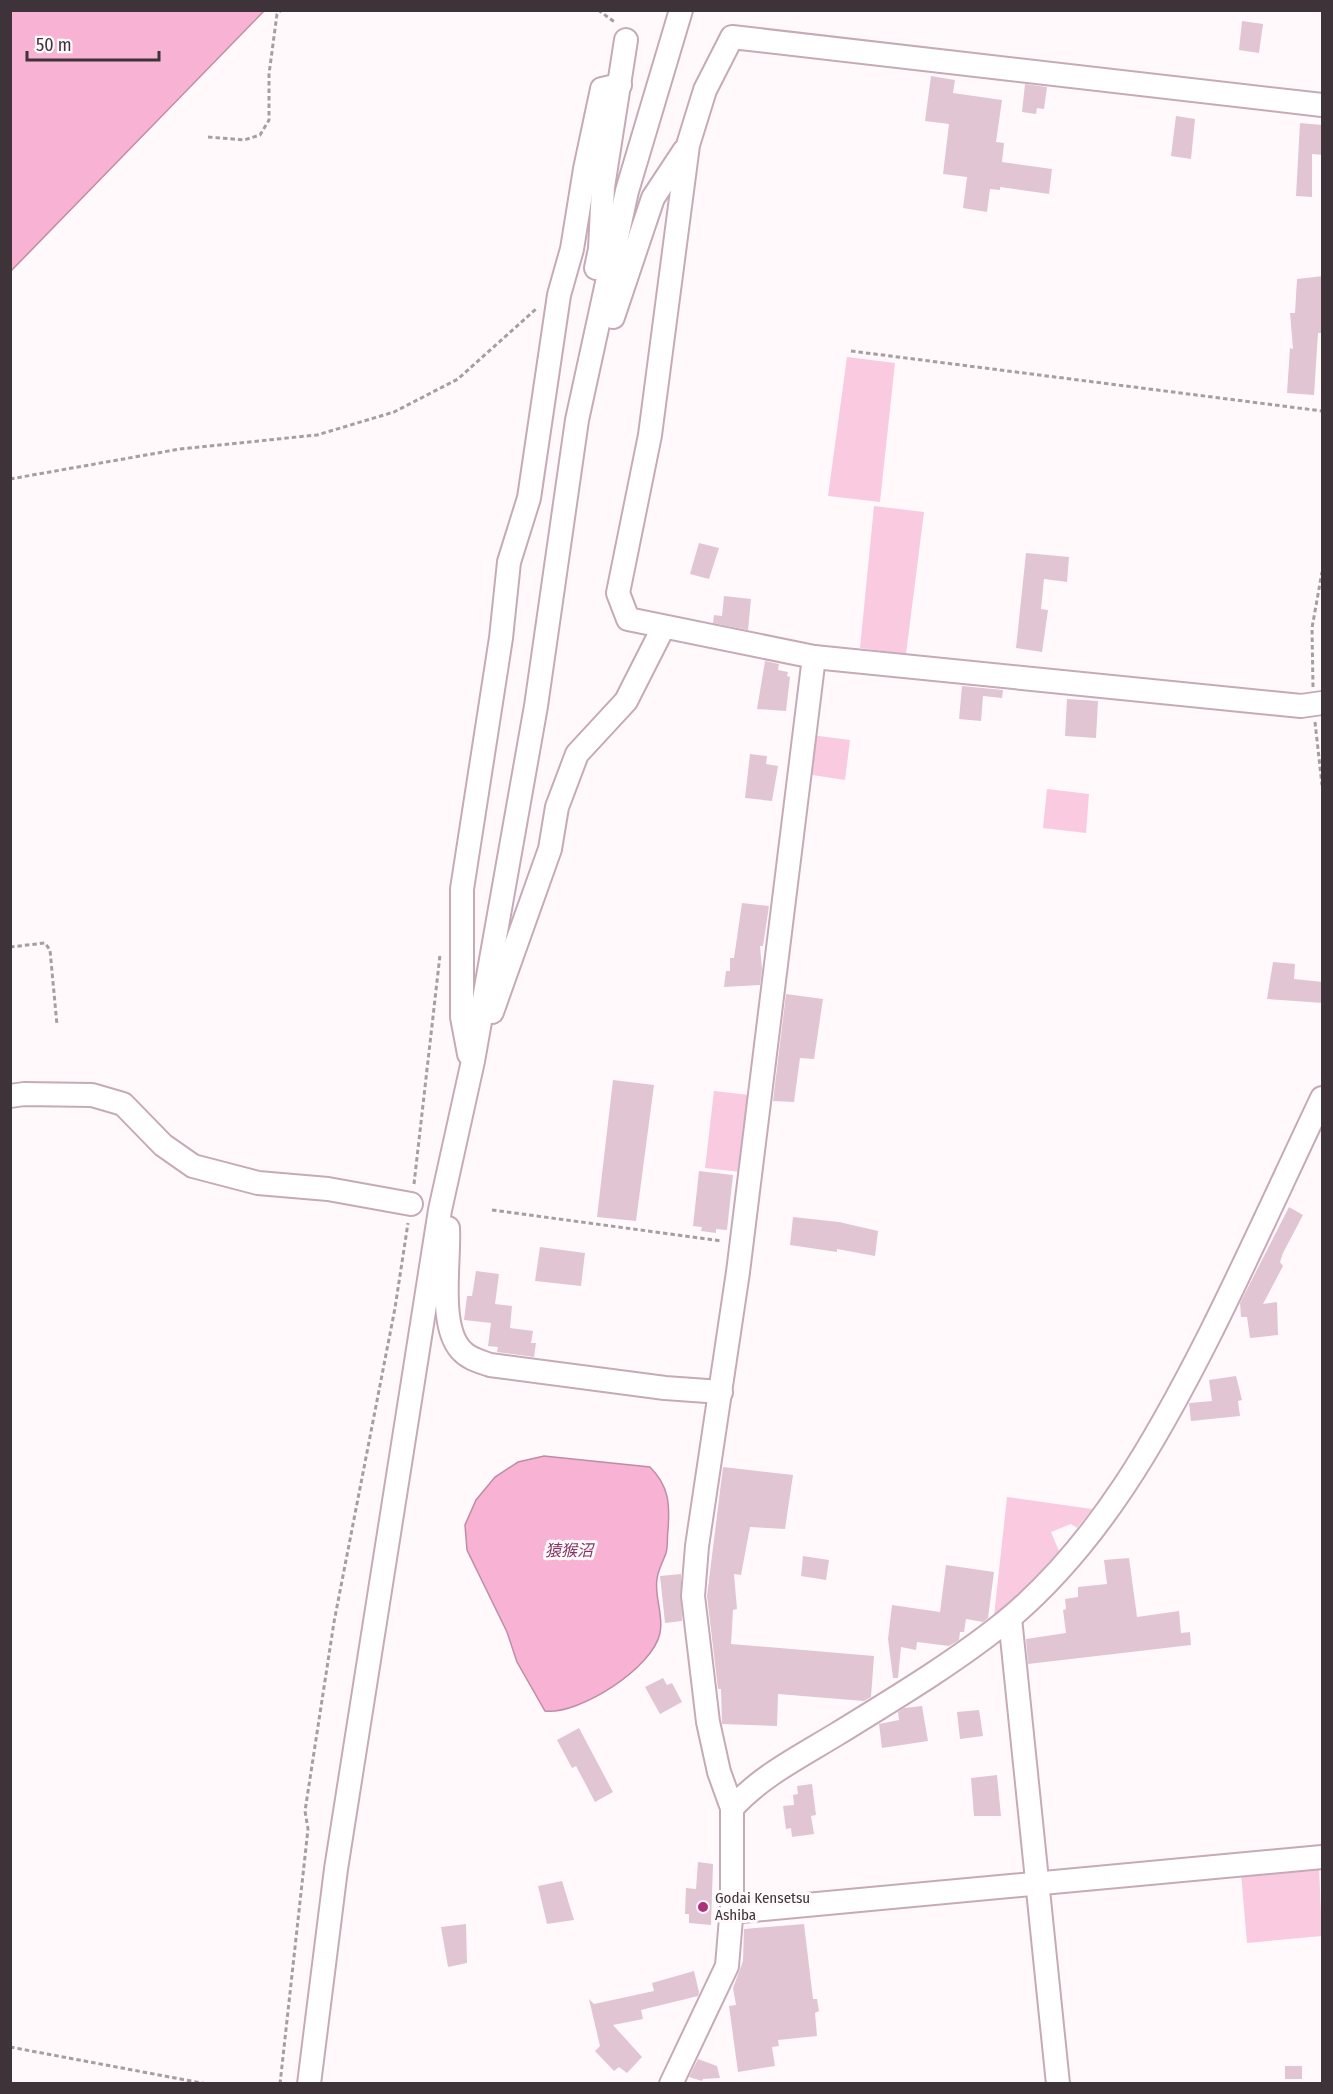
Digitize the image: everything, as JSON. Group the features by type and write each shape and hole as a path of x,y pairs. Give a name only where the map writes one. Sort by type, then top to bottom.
{"street":[{"path":"309,2084 336,1869 441,1210 473,1060 536,706 577,420 627,191 681,10"},
{"path":"1317,704 1301,706 814,657 663,628 628,619 618,593 650,435 688,145 705,90 732,37 1323,105"},
{"path":"626,40 603,188 600,249 587,312 615,317 653,198 688,145"},
{"path":"473,1060 467,1051 462,1017 462,889 501,638 509,562 529,498 559,295 572,249 585,169 602,89 620,85"},
{"path":"473,1060 550,849 557,807 567,776 577,754 626,701 663,628"},
{"path":"671,2084 726,1966 731,1912 732,1808 719,1772 708,1722 693,1596 697,1546 742,1244 814,657"},
{"path":"10,1096 24,1094 92,1095 123,1104 163,1145 194,1166 258,1183 328,1189 411,1204"},
{"path":"732,1808 744,1795 771,1774 867,1715 1010,1618 1076,1552 1115,1500 1150,1446 1238,1279 1323,1098"},
{"path":"441,1210 447,1213 449,1243 446,1306 459,1349 471,1359 490,1365 665,1388 721,1392"},
{"path":"1010,1618 1058,2084"},
{"path":"731,1912 1323,1857"}],"path":[{"path":"208,137 244,140 260,135 269,120 269,74 277,14 281,10"},
{"path":"10,478 180,449 317,435 394,412 458,379 524,318 547,300 559,295"},
{"path":"851,351 1323,411"},
{"path":"1323,572 1312,628 1323,784"},
{"path":"10,947 45,943 50,950 57,1024"},
{"path":"280,2084 308,1829 304,1811 333,1633 395,1308 423,1118 441,945"},
{"path":"492,1210 742,1244"},
{"path":"10,2046 207,2084"}],"shaded area":[{"path":"847,357 895,363 880,502 828,496"},
{"path":"874,506 924,512 906,654 860,648"},
{"path":"811,735 850,740 845,780 806,774"},
{"path":"1047,789 1089,794 1086,833 1043,828"},
{"path":"714,1091 749,1095 740,1172 705,1168"},
{"path":"1007,1497 1092,1509 1077,1528 1071,1524 1051,1532 1059,1551 1016,1598 994,1616"},
{"path":"1319,1867 1322,1936 1247,1943 1241,1874"}],"water":[{"path":"10,11 264,11 11,271"},
{"name":"猿猴沼","path":"544,1456 650,1467 665,1488 669,1512 667,1550 658,1572 656,1586 661,1626 654,1647 644,1661 613,1687 576,1705 545,1711 517,1662 507,1632 467,1550 465,1525 476,1500 495,1477 518,1462"}],"building":[{"path":"1242,21 1263,24 1259,53 1239,50"},
{"path":"931,76 955,80 953,93 1002,100 996,142 1004,143 1002,162 1052,169 1049,194 1000,187 1000,190 990,189 987,212 963,208 967,177 943,174 949,124 925,121"},
{"path":"1025,84 1047,87 1044,109 1037,108 1036,114 1022,112"},
{"path":"1176,116 1195,119 1191,159 1171,156"},
{"path":"1300,123 1323,125 1323,155 1312,154 1312,197 1296,196"},
{"path":"1323,276 1323,333 1318,333 1314,395 1287,393 1290,348 1293,349 1290,313 1295,313 1297,279"},
{"path":"699,543 719,548 709,579 690,574"},
{"path":"1026,553 1069,557 1067,582 1044,579 1041,609 1048,610 1042,652 1016,648"},
{"path":"724,596 751,599 748,630 713,623 714,615 722,616"},
{"path":"765,661 779,664 778,670 788,672 787,676 790,677 786,711 757,709"},
{"path":"962,686 1003,690 1002,698 983,696 981,721 959,719"},
{"path":"1067,699 1098,701 1096,738 1065,736"},
{"path":"750,754 767,756 766,764 778,766 772,801 745,798"},
{"path":"742,903 769,906 763,946 760,946 762,969 760,985 724,987 726,971 730,971 730,958 734,958"},
{"path":"1273,962 1295,964 1294,979 1323,982 1323,1003 1267,999"},
{"path":"786,994 823,999 814,1059 800,1058 794,1102 773,1101"},
{"path":"613,1080 654,1085 636,1221 597,1217"},
{"path":"699,1171 733,1175 727,1230 716,1229 716,1233 701,1231 702,1227 693,1226"},
{"path":"1289,1207 1303,1215 1283,1253 1280,1262 1283,1266 1263,1304 1277,1302 1278,1335 1250,1338 1247,1317 1241,1317 1240,1303"},
{"path":"793,1217 839,1222 878,1231 875,1256 837,1249 837,1252 790,1245"},
{"path":"540,1247 585,1253 581,1286 535,1281"},
{"path":"476,1271 499,1274 495,1304 512,1306 510,1328 533,1331 531,1343 536,1343 534,1357 497,1352 498,1347 488,1346 491,1323 464,1320 467,1296 472,1296"},
{"path":"1236,1376 1242,1400 1238,1401 1240,1416 1191,1421 1189,1403 1212,1401 1209,1380"},
{"path":"723,1467 793,1475 785,1529 750,1527 741,1575 734,1574 737,1609 733,1610 731,1644 874,1656 871,1697 864,1701 778,1694 777,1726 722,1724 721,1689 718,1689 707,1596"},
{"path":"803,1556 829,1560 826,1580 801,1576"},
{"path":"1129,1558 1137,1617 1179,1611 1181,1633 1190,1632 1191,1645 1028,1664 1026,1639 1066,1633 1063,1610 1066,1609 1065,1599 1078,1597 1078,1587 1107,1584 1104,1560"},
{"path":"946,1565 994,1572 988,1618 983,1622 966,1619 964,1632 960,1632 959,1640 949,1646 917,1642 916,1650 901,1647 898,1678 893,1678 888,1639 892,1605 940,1612"},
{"path":"681,1574 682,1621 665,1623 660,1576"},
{"path":"663,1678 667,1685 672,1683 682,1702 660,1714 645,1687"},
{"path":"922,1706 928,1741 882,1748 879,1724 899,1720 898,1712 904,1708"},
{"path":"979,1710 983,1736 960,1739 957,1712"},
{"path":"579,1728 613,1792 595,1802 576,1766 572,1768 557,1740"},
{"path":"997,1775 1001,1816 974,1816 971,1778"},
{"path":"812,1784 816,1815 811,1816 814,1834 792,1837 791,1828 786,1829 783,1806 794,1805 793,1795 798,1794 797,1786"},
{"path":"698,1862 713,1864 711,1925 689,1923 689,1914 685,1914 686,1888 696,1889"},
{"path":"562,1881 574,1920 547,1924 538,1886"},
{"path":"466,1924 467,1963 448,1967 441,1927"},
{"path":"804,1924 813,1999 817,1999 819,2011 815,2013 817,2036 778,2040 779,2046 772,2047 775,2066 738,2072 729,2006 736,2005 733,1988 743,1961 744,1929"},
{"path":"694,1971 698,1996 641,2010 643,2019 613,2025 642,2057 627,2073 619,2067 614,2071 595,2051 600,2046 589,1999 594,2004 654,1991 652,1983"},
{"path":"698,2059 717,2066 720,2078 703,2079 702,2081 689,2077"},
{"path":"1285,2066 1302,2066 1302,2079 1285,2079"}],"place":[{"name":"Godai Kensetsu Ashiba","path":"703,1907"}]}
